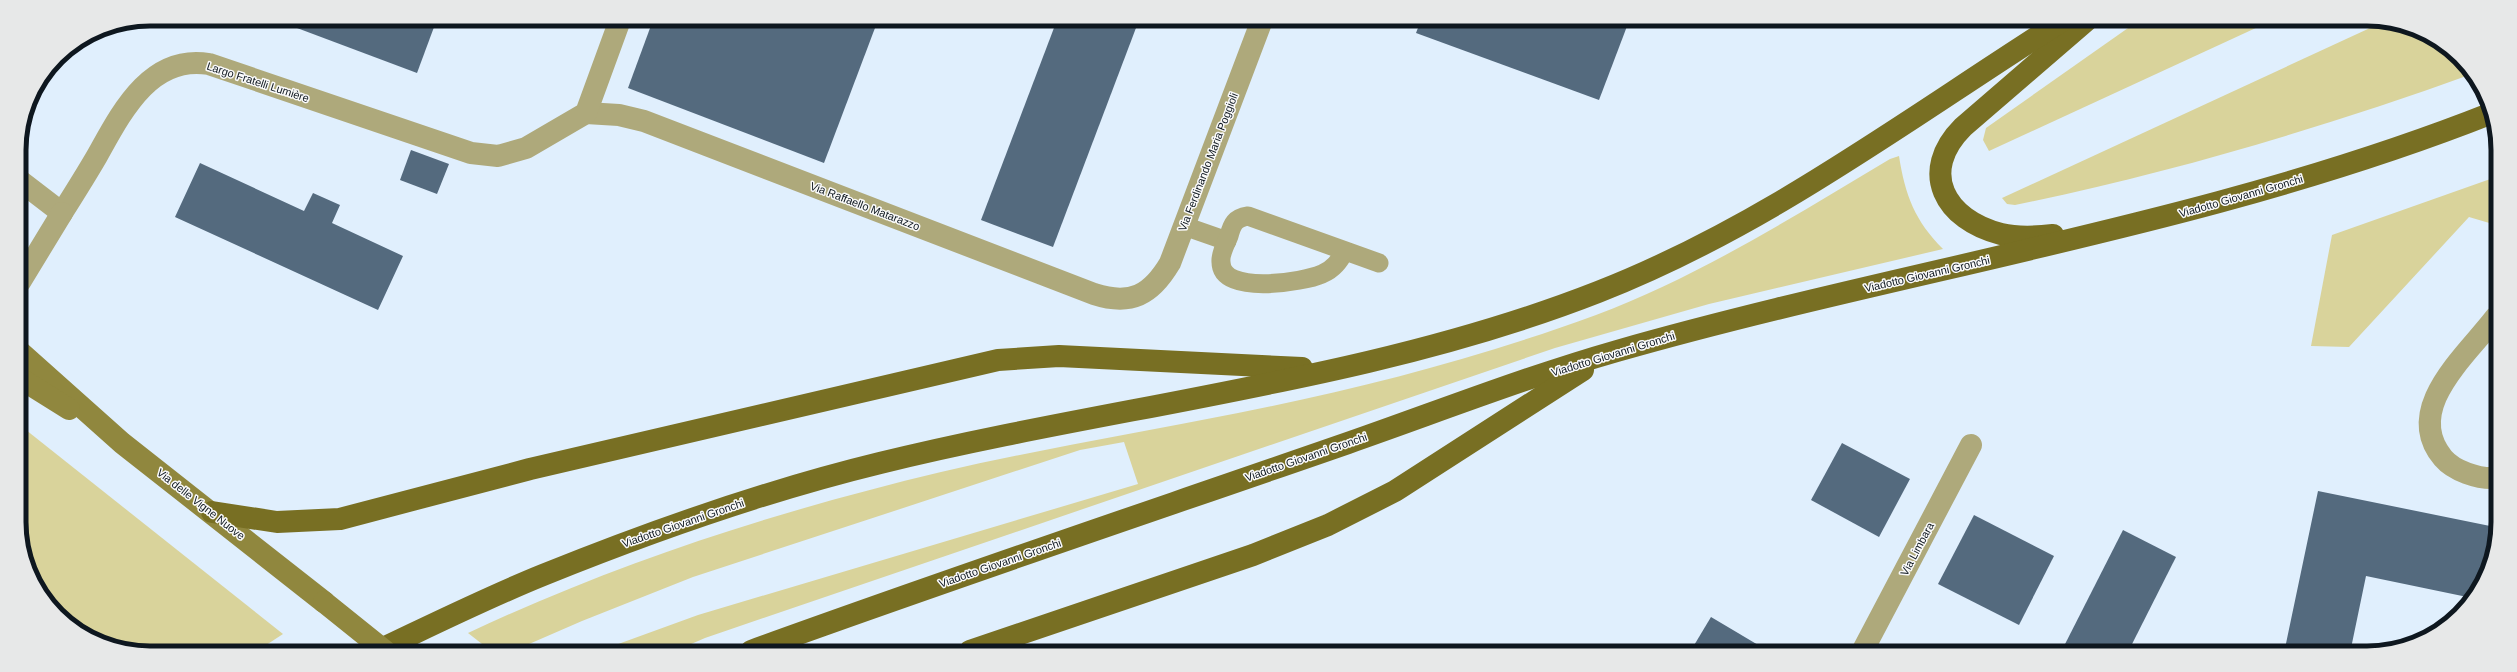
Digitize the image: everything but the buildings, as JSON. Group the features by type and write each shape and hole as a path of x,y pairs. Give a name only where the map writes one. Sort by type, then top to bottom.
{"main road":[{"name":"Viadotto Giovanni Gronchi","path":"388,646 520,585 617,545 790,487 919,454 1328,370 1421,348 1518,319 1594,294 1676,258 1753,219 1823,178 2054,26"},
{"path":"2080,26 1955,135 1943,156 1939,178 1942,190 1948,203 1968,218 1988,229 2002,234 2035,237 2211,206"},
{"name":"Viadotto Giovanni Gronchi","path":"765,646 1256,474 1611,353 1789,306 2049,247 2211,206 2337,168 2486,115"},
{"path":"985,646 1253,555 1344,517 1395,491 1611,353"},
{"path":"212,512 276,522 305,522 340,519 530,469 998,360 1059,356 1328,370"},
{"name":"Via delle Vigne Nuove","path":"26,357 122,443 212,512 379,646"},
{"path":"26,382 122,443"}],"street":[{"path":"586,113 618,26"},
{"name":"Via Ferdinando Maria Poggioli","path":"1142,294 1155,285 1164,273 1184,226 1260,26"},
{"name":"Largo Fratelli Lumière","path":"26,272 130,102 156,75 186,63 209,64 471,153 498,156 537,144 586,113"},
{"name":"Via Raffaello Matarazzo","path":"586,113 619,115 644,121 1108,299 1117,300 1142,294"},
{"path":"26,185 62,213"},
{"path":"2491,324 2440,387 2431,406 2428,426 2433,446 2447,463 2466,473 2491,477"},
{"name":"Via Limbara","path":"1865,646 1972,445"}],"lane":[{"path":"1345,251 1336,266 1322,274 1291,283 1268,285 1244,282 1231,277 1223,270 1220,262 1232,225 1240,217 1248,216 1379,263"},
{"path":"1184,226 1227,241"}],"shaded area":[{"path":"2131,26 2260,26 1989,151 1983,140 1986,128"},
{"path":"2374,26 2391,28 2422,39 2455,62 2466,76 2303,131 2189,164 2131,179 2015,205 2007,204 2002,198"},
{"path":"1899,156 1904,183 1918,218 1933,239 1943,249 1709,304 1555,348 705,638 687,646 613,646 698,615 1138,484 1124,442 1080,450 693,577 582,621 524,646 485,646 468,633 583,583 700,540 760,521 880,487 1052,448 1238,413 1329,394 1463,359 1552,331 1635,299 1709,264 1746,244 1890,159"},
{"path":"2491,179 2491,224 2469,217 2349,347 2311,346 2332,235"},
{"path":"26,430 283,634 265,646 134,645 126,644 95,633 81,625 62,610 43,584 35,569 28,546 26,530"}]}
